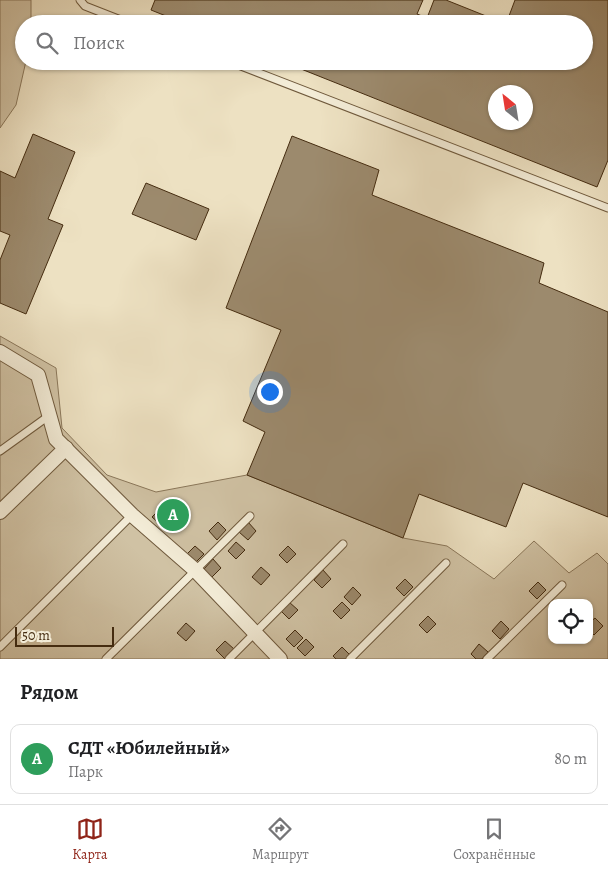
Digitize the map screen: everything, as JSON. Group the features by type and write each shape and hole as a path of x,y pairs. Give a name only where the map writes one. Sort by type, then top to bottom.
{"street":[{"path":"0,352 38,375 56,439 132,515 195,570 280,659"},
{"path":"0,512 66,448"}],"lane":[{"path":"80,0 85,6 108,15"},
{"path":"251,70 608,208"},
{"path":"0,451 50,415"},
{"path":"0,648 132,515"},
{"path":"106,659 250,516"},
{"path":"229,659 343,544"},
{"path":"350,659 446,563"},
{"path":"487,659 562,585"}],"shaded area":[{"path":"0,0 31,0 31,15 15,15 15,70 24,70 16,105 0,128"},
{"path":"0,336 56,368 62,428 107,475 156,492 247,475 403,538 447,546 494,579 534,541 569,573 597,553 608,564 608,659 0,659"}],"building":[{"path":"155,0 423,0 417,14 420,15 164,15 151,10"},
{"path":"434,0 446,0 484,15 428,15"},
{"path":"515,0 608,0 608,160 597,187 304,70 593,70 593,15 509,15"},
{"path":"33,134 75,152 48,219 63,225 26,314 0,303 0,260 10,235 0,231 0,171 15,178"},
{"path":"292,136 379,170 372,195 544,263 539,283 608,312 608,517 523,483 506,527 419,494 403,538 247,475 265,432 243,421 281,330 226,308"},
{"path":"146,183 209,209 196,240 132,214"},
{"path":"161,508 169,516 161,525 152,517"},
{"path":"218,522 226,530 217,540 209,531"},
{"path":"248,522 256,531 248,540 239,532"},
{"path":"236,542 245,550 236,559 228,551"},
{"path":"195,546 204,554 195,563 186,555"},
{"path":"288,546 296,554 287,563 279,555"},
{"path":"213,559 221,568 212,577 204,569"},
{"path":"261,567 270,575 261,585 252,577"},
{"path":"323,570 331,579 322,588 314,580"},
{"path":"405,579 413,587 404,596 396,588"},
{"path":"538,582 546,590 537,599 529,591"},
{"path":"353,587 361,595 352,605 344,597"},
{"path":"289,602 298,610 289,619 281,611"},
{"path":"342,602 350,610 341,619 333,611"},
{"path":"428,616 436,624 427,633 419,625"},
{"path":"595,618 603,626 594,635 593,634 593,620"},
{"path":"501,621 509,629 500,639 492,631"},
{"path":"186,623 195,631 186,641 177,633"},
{"path":"295,630 303,638 294,647 286,639"},
{"path":"306,639 314,647 305,656 297,648"},
{"path":"225,641 234,649 225,659 216,650"},
{"path":"479,644 488,652 482,659 476,659 471,654"},
{"path":"342,647 350,655 346,659 336,659 333,656"}],"place":[{"name":"СДТ «Юбилейный»","path":"173,515"}]}
